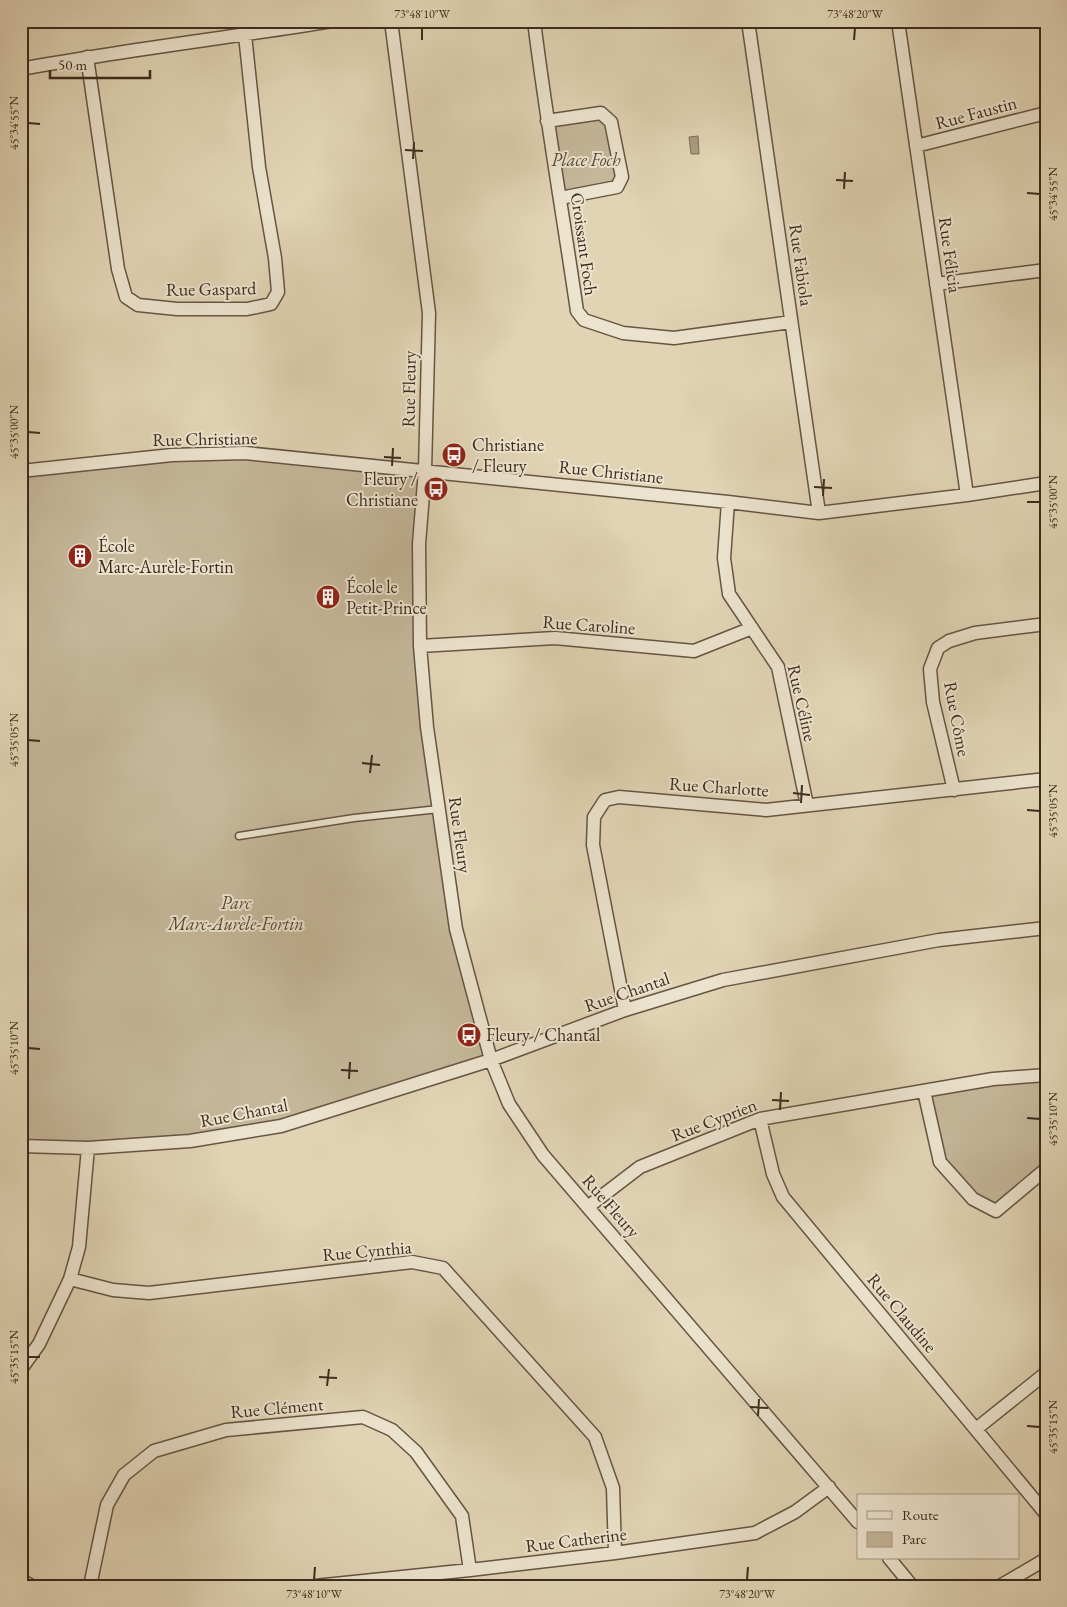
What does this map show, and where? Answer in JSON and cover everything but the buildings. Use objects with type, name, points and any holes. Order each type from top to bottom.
[{"type":"street","points":[[21,69],[87,57],[245,36],[332,21]]},
{"type":"street","name":"Rue Fleury","points":[[391,21],[428,313],[425,470],[419,544],[420,646],[427,727],[456,929],[491,1060],[509,1104],[538,1147],[857,1521]]},
{"type":"street","name":"Croissant Foch","points":[[534,21],[576,312],[584,320],[623,333],[674,338],[791,322]]},
{"type":"street","name":"Rue Fabiola","points":[[748,21],[819,513]]},
{"type":"street","name":"Rue Félicia","points":[[898,21],[967,495]]},
{"type":"street","name":"Rue Gaspard","points":[[87,57],[118,268],[126,297],[138,305],[177,310],[247,309],[271,304],[278,292],[275,258],[259,166],[245,36]]},
{"type":"street","points":[[547,121],[601,113],[611,122],[622,177],[617,187],[560,198]]},
{"type":"street","name":"Rue Faustin","points":[[916,146],[1046,113]]},
{"type":"street","points":[[936,284],[1046,270]]},
{"type":"street","name":"Rue Christiane","points":[[21,471],[172,455],[245,453],[425,470],[819,513],[967,495],[1046,483]]},
{"type":"street","name":"Rue Céline","points":[[728,502],[724,558],[728,594],[778,666],[807,805]]},
{"type":"street","name":"Rue Côme","points":[[954,790],[933,702],[930,669],[938,648],[949,641],[975,633],[1046,624]]},
{"type":"street","name":"Rue Caroline","points":[[420,646],[555,638],[694,651],[752,628]]},
{"type":"street","name":"Rue Charlotte","points":[[625,1010],[593,845],[594,817],[605,800],[619,797],[766,810],[1046,780]]},
{"type":"street","name":"Rue Chantal","points":[[21,1146],[88,1148],[190,1142],[281,1126],[491,1060],[625,1010],[723,980],[939,940],[1046,928]]},
{"type":"street","name":"Rue Cyprien","points":[[589,1206],[640,1167],[760,1119],[993,1079],[1046,1075]]},
{"type":"street","points":[[924,1091],[940,1162],[973,1199],[996,1211],[1046,1169]]},
{"type":"street","name":"Rue Claudine","points":[[760,1119],[773,1174],[784,1197],[1046,1514]]},
{"type":"street","points":[[21,1369],[39,1344],[70,1278],[79,1247],[88,1148]]},
{"type":"street","name":"Rue Cynthia","points":[[70,1278],[113,1290],[149,1293],[412,1262],[443,1268],[595,1437],[613,1488],[615,1553]]},
{"type":"street","points":[[976,1429],[1046,1373]]},
{"type":"street","name":"Rue Clément","points":[[90,1586],[107,1506],[124,1475],[154,1452],[226,1430],[363,1417],[392,1430],[416,1452],[462,1516],[470,1570]]},
{"type":"street","name":"Rue Catherine","points":[[315,1586],[615,1553],[755,1533],[795,1512],[829,1487]]},
{"type":"street","points":[[1000,1586],[1046,1559]]},
{"type":"street","points":[[891,1560],[912,1586]]},
{"type":"street","points":[[21,1580],[32,1586]]},
{"type":"lane","points":[[239,836],[354,818],[439,809]]},
{"type":"green space","name":"Place Foch","points":[[601,113],[611,122],[617,187],[560,198],[547,121]]},
{"type":"green space","name":"Parc Marc-Aurèle-Fortin","points":[[245,453],[425,470],[420,646],[456,929],[491,1060],[281,1126],[190,1141],[21,1146],[21,471]]},
{"type":"green space","points":[[1046,1075],[1046,1169],[996,1211],[940,1162],[924,1091]]},
{"type":"shaded area","points":[[698,136],[699,154],[691,154],[689,137]]},
{"type":"place","name":"Christiane / Fleury","points":[[454,455]]},
{"type":"place","name":"Fleury / Christiane","points":[[436,489]]},
{"type":"place","name":"École Marc-Aurèle-Fortin","points":[[80,556]]},
{"type":"place","name":"École le Petit-Prince","points":[[328,597]]},
{"type":"place","name":"Fleury / Chantal","points":[[469,1035]]}]
